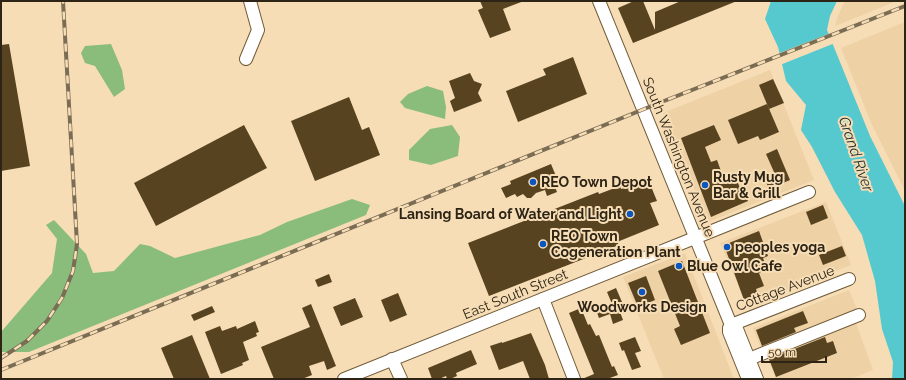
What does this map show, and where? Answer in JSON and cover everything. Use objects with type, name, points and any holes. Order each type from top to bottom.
[{"type":"street","points":[[246,59],[258,30],[250,1]]},
{"type":"street","name":"South Washington Avenue","points":[[599,1],[731,325],[735,326],[737,329],[757,379]]},
{"type":"street","name":"East South Street","points":[[344,379],[809,192]]},
{"type":"street","name":"Cottage Avenue","points":[[731,325],[849,279]]},
{"type":"street","points":[[544,299],[574,379]]},
{"type":"street","points":[[749,359],[859,315]]},
{"type":"street","name":"South Washington Avenue","points":[[731,325],[729,332],[748,379]]},
{"type":"street","points":[[392,359],[401,379]]},
{"type":"shaded area","points":[[845,1],[897,1],[835,26]]},
{"type":"shaded area","points":[[905,22],[905,191],[872,125],[841,48]]},
{"type":"shaded area","points":[[770,70],[814,180],[708,222],[663,113]]},
{"type":"shaded area","points":[[826,202],[851,265],[747,305],[720,243]]},
{"type":"shaded area","points":[[685,253],[734,379],[664,379],[623,277]]},
{"type":"shaded area","points":[[849,290],[858,312],[762,351],[753,328]]},
{"type":"shaded area","points":[[855,320],[873,370],[851,379],[776,379],[766,354]]},
{"type":"green space","points":[[111,44],[122,70],[125,89],[114,97],[95,66],[85,63],[81,53],[85,46]]},
{"type":"green space","points":[[427,86],[443,91],[446,107],[445,119],[405,108],[400,102],[408,94]]},
{"type":"green space","points":[[452,125],[460,137],[458,156],[431,165],[409,160],[409,150],[430,129]]},
{"type":"green space","points":[[352,199],[370,205],[366,215],[29,352],[1,352],[1,332],[52,273],[57,239],[46,225],[54,220],[86,254],[93,273],[114,271],[140,244],[150,246],[175,258],[260,235],[287,222]]},
{"type":"water","name":"Grand River","points":[[771,1],[837,1],[830,16],[827,30],[870,136],[905,206],[905,379],[892,379],[893,362],[882,329],[875,281],[862,235],[835,192],[812,147],[801,130],[806,105],[786,81],[778,47],[765,19]]},
{"type":"pier","points":[[831,33],[835,43],[780,65],[777,54]]},
{"type":"building","points":[[480,1],[524,1],[503,9],[511,30],[490,38],[478,10],[483,8]]},
{"type":"building","points":[[634,1],[643,1],[655,30],[655,12],[681,1],[737,1],[633,43],[618,8]]},
{"type":"building","points":[[9,44],[30,166],[1,171],[1,45]]},
{"type":"building","points":[[573,57],[587,94],[518,122],[506,91],[546,75],[543,69]]},
{"type":"building","points":[[470,73],[474,81],[482,84],[478,93],[482,101],[454,112],[450,101],[455,98],[449,81]]},
{"type":"building","points":[[773,79],[784,103],[769,109],[759,85]]},
{"type":"building","points":[[349,97],[362,130],[369,127],[380,155],[315,181],[291,121]]},
{"type":"building","points":[[767,104],[779,132],[760,140],[758,136],[738,144],[728,120]]},
{"type":"building","points":[[244,125],[267,168],[156,226],[134,183]]},
{"type":"building","points":[[714,125],[721,140],[705,147],[711,162],[717,160],[725,182],[736,178],[742,193],[744,192],[748,201],[711,217],[681,138]]},
{"type":"building","points":[[777,149],[790,180],[769,189],[764,177],[774,172],[766,154]]},
{"type":"building","name":"REO Town Depot","points":[[551,164],[558,181],[553,182],[557,192],[547,196],[545,190],[536,193],[531,198],[527,198],[523,194],[517,197],[515,194],[506,198],[501,188],[511,184],[510,181]]},
{"type":"building","name":"REO Town Cogeneration Plant","points":[[648,179],[657,201],[650,203],[659,225],[617,242],[619,245],[489,296],[468,243],[598,192],[599,194],[620,186],[621,189]]},
{"type":"building","points":[[823,205],[828,218],[811,225],[806,212]]},
{"type":"building","points":[[759,231],[768,256],[763,258],[767,269],[759,273],[764,286],[756,289],[758,295],[744,300],[724,245]]},
{"type":"building","points":[[842,246],[846,256],[823,265],[819,255]]},
{"type":"building","points":[[682,261],[710,333],[681,345],[674,329],[680,326],[658,271]]},
{"type":"building","points":[[329,274],[332,282],[318,287],[315,280]]},
{"type":"building","name":"Woodworks Design","points":[[646,276],[655,300],[638,307],[628,283]]},
{"type":"building","points":[[616,288],[622,302],[617,304],[623,320],[613,324],[610,314],[599,318],[596,310],[612,304],[607,292]]},
{"type":"building","points":[[398,293],[407,315],[390,322],[381,300]]},
{"type":"building","points":[[355,298],[363,317],[341,326],[333,307]]},
{"type":"building","points":[[311,304],[336,366],[327,370],[324,361],[309,366],[312,375],[302,379],[274,379],[261,347],[310,327],[302,308]]},
{"type":"building","points":[[212,306],[215,312],[194,321],[191,315]]},
{"type":"building","points":[[581,308],[588,325],[590,324],[596,336],[599,335],[612,367],[614,366],[618,375],[607,379],[582,379],[594,374],[569,313]]},
{"type":"building","points":[[803,311],[808,323],[794,328],[796,332],[762,346],[756,330]]},
{"type":"building","points":[[255,321],[259,332],[256,333],[257,336],[243,342],[249,360],[242,363],[243,365],[221,374],[205,332],[220,326],[222,331],[236,326],[237,329]]},
{"type":"building","points":[[531,333],[545,365],[549,379],[530,379],[523,361],[499,370],[490,346]]},
{"type":"building","points":[[192,335],[210,379],[174,379],[161,348]]},
{"type":"building","points":[[635,337],[641,351],[635,353],[641,367],[632,370],[624,350],[622,351],[619,343]]},
{"type":"building","points":[[825,337],[827,343],[833,341],[837,353],[776,377],[769,359]]},
{"type":"building","points":[[471,350],[477,364],[456,373],[457,376],[450,379],[447,379],[446,376],[439,379],[432,379],[428,368]]},
{"type":"railway","points":[[1,358],[27,341],[47,321],[62,298],[73,271],[77,244],[63,1]]},
{"type":"railway","points":[[1,370],[654,105],[905,6]]},
{"type":"place","name":"REO Town Depot","points":[[533,182]]},
{"type":"place","name":"Rusty Mug Bar & Grill","points":[[705,185]]},
{"type":"place","name":"Lansing Board of Water and Light","points":[[630,214]]},
{"type":"place","name":"REO Town Cogeneration Plant","points":[[543,244]]},
{"type":"place","name":"peoples yoga","points":[[727,247]]},
{"type":"place","name":"Blue Owl Cafe","points":[[679,266]]},
{"type":"place","name":"Woodworks Design","points":[[642,292]]}]
